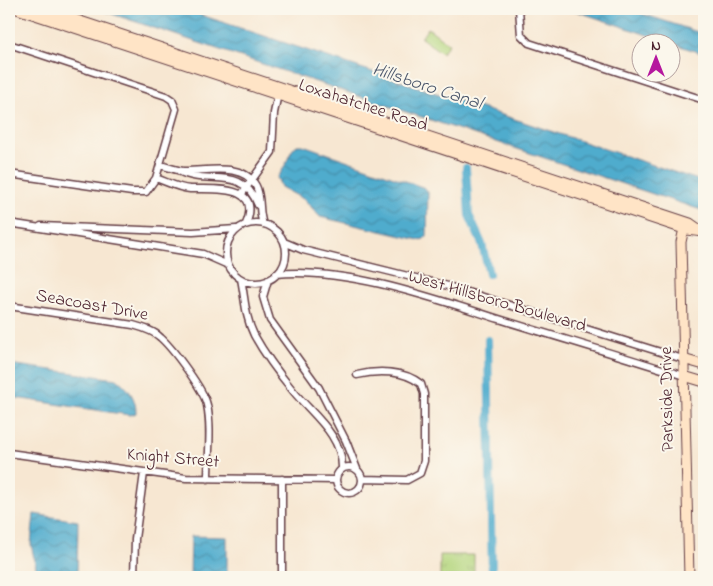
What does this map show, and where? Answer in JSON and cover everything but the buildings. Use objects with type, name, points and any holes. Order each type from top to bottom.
[{"type":"main road","name":"Loxahatchee Road","points":[[17,9],[685,225]]},
{"type":"main road","name":"Loxahatchee Road","points":[[44,9],[702,231]]},
{"type":"main road","name":"Parkside Drive","points":[[685,225],[681,242],[689,577]]},
{"type":"main road","name":"West Hillsboro Boulevard","points":[[683,359],[704,365]]},
{"type":"main road","name":"West Hillsboro Boulevard","points":[[684,376],[704,382]]},
{"type":"street","points":[[518,9],[521,35],[529,43],[704,100]]},
{"type":"street","points":[[9,44],[161,95],[174,103],[176,113],[156,178],[146,192],[136,193],[9,174]]},
{"type":"street","points":[[241,195],[272,152],[274,113],[278,94]]},
{"type":"street","points":[[160,165],[177,170],[228,178],[247,188],[260,208]]},
{"type":"street","points":[[199,174],[233,170],[252,180],[259,193],[263,224]]},
{"type":"street","points":[[199,174],[200,189]]},
{"type":"street","points":[[156,178],[182,188],[226,189],[241,195],[248,206],[249,215],[246,224]]},
{"type":"street","points":[[9,223],[53,232],[203,254],[228,265],[241,279],[254,283],[268,280],[276,274],[285,257],[284,242],[276,230],[263,224],[246,224],[236,229],[193,232],[22,225]]},
{"type":"street","points":[[228,265],[225,253],[226,245],[236,229]]},
{"type":"street","name":"West Hillsboro Boulevard","points":[[284,242],[303,250],[456,288],[683,359]]},
{"type":"street","name":"West Hillsboro Boulevard","points":[[276,274],[326,274],[370,283],[464,308],[684,376]]},
{"type":"street","points":[[241,279],[245,307],[255,336],[293,390],[328,430],[340,454],[342,469],[336,480],[340,489],[349,493],[359,489],[362,479],[346,441],[319,388],[270,320],[263,297],[268,280]]},
{"type":"street","name":"Seacoast Drive","points":[[9,306],[133,325],[146,328],[162,338],[203,392],[207,403],[209,416],[208,479]]},
{"type":"street","points":[[357,375],[386,372],[415,380],[421,384],[424,391],[424,461],[420,473],[407,480],[362,479]]},
{"type":"street","name":"Knight Street","points":[[9,453],[144,473],[208,479],[336,480]]},
{"type":"street","points":[[342,469],[349,467],[357,469]]},
{"type":"street","points":[[134,577],[135,539],[144,473]]},
{"type":"street","points":[[282,479],[282,577]]},
{"type":"green space","points":[[428,28],[449,44],[442,53],[421,38]]},
{"type":"green space","points":[[440,555],[474,555],[474,577],[440,577]]},
{"type":"water","name":"Hillsboro Canal","points":[[97,9],[183,9],[704,182],[704,211]]},
{"type":"water","points":[[570,9],[628,9],[704,34],[704,54],[680,46],[680,32],[638,32]]},
{"type":"water","points":[[297,145],[303,145],[425,188],[428,192],[427,236],[419,240],[320,217],[305,200],[281,187],[277,177]]},
{"type":"water","points":[[9,364],[117,379],[131,394],[135,402],[136,413],[131,415],[115,413],[9,397]]},
{"type":"water","points":[[34,514],[78,521],[77,577],[38,577],[31,544]]},
{"type":"water","points":[[191,536],[227,537],[227,577],[190,577]]},
{"type":"waterway","points":[[466,168],[469,215],[482,244],[489,274]]},
{"type":"waterway","points":[[488,340],[492,577]]}]
